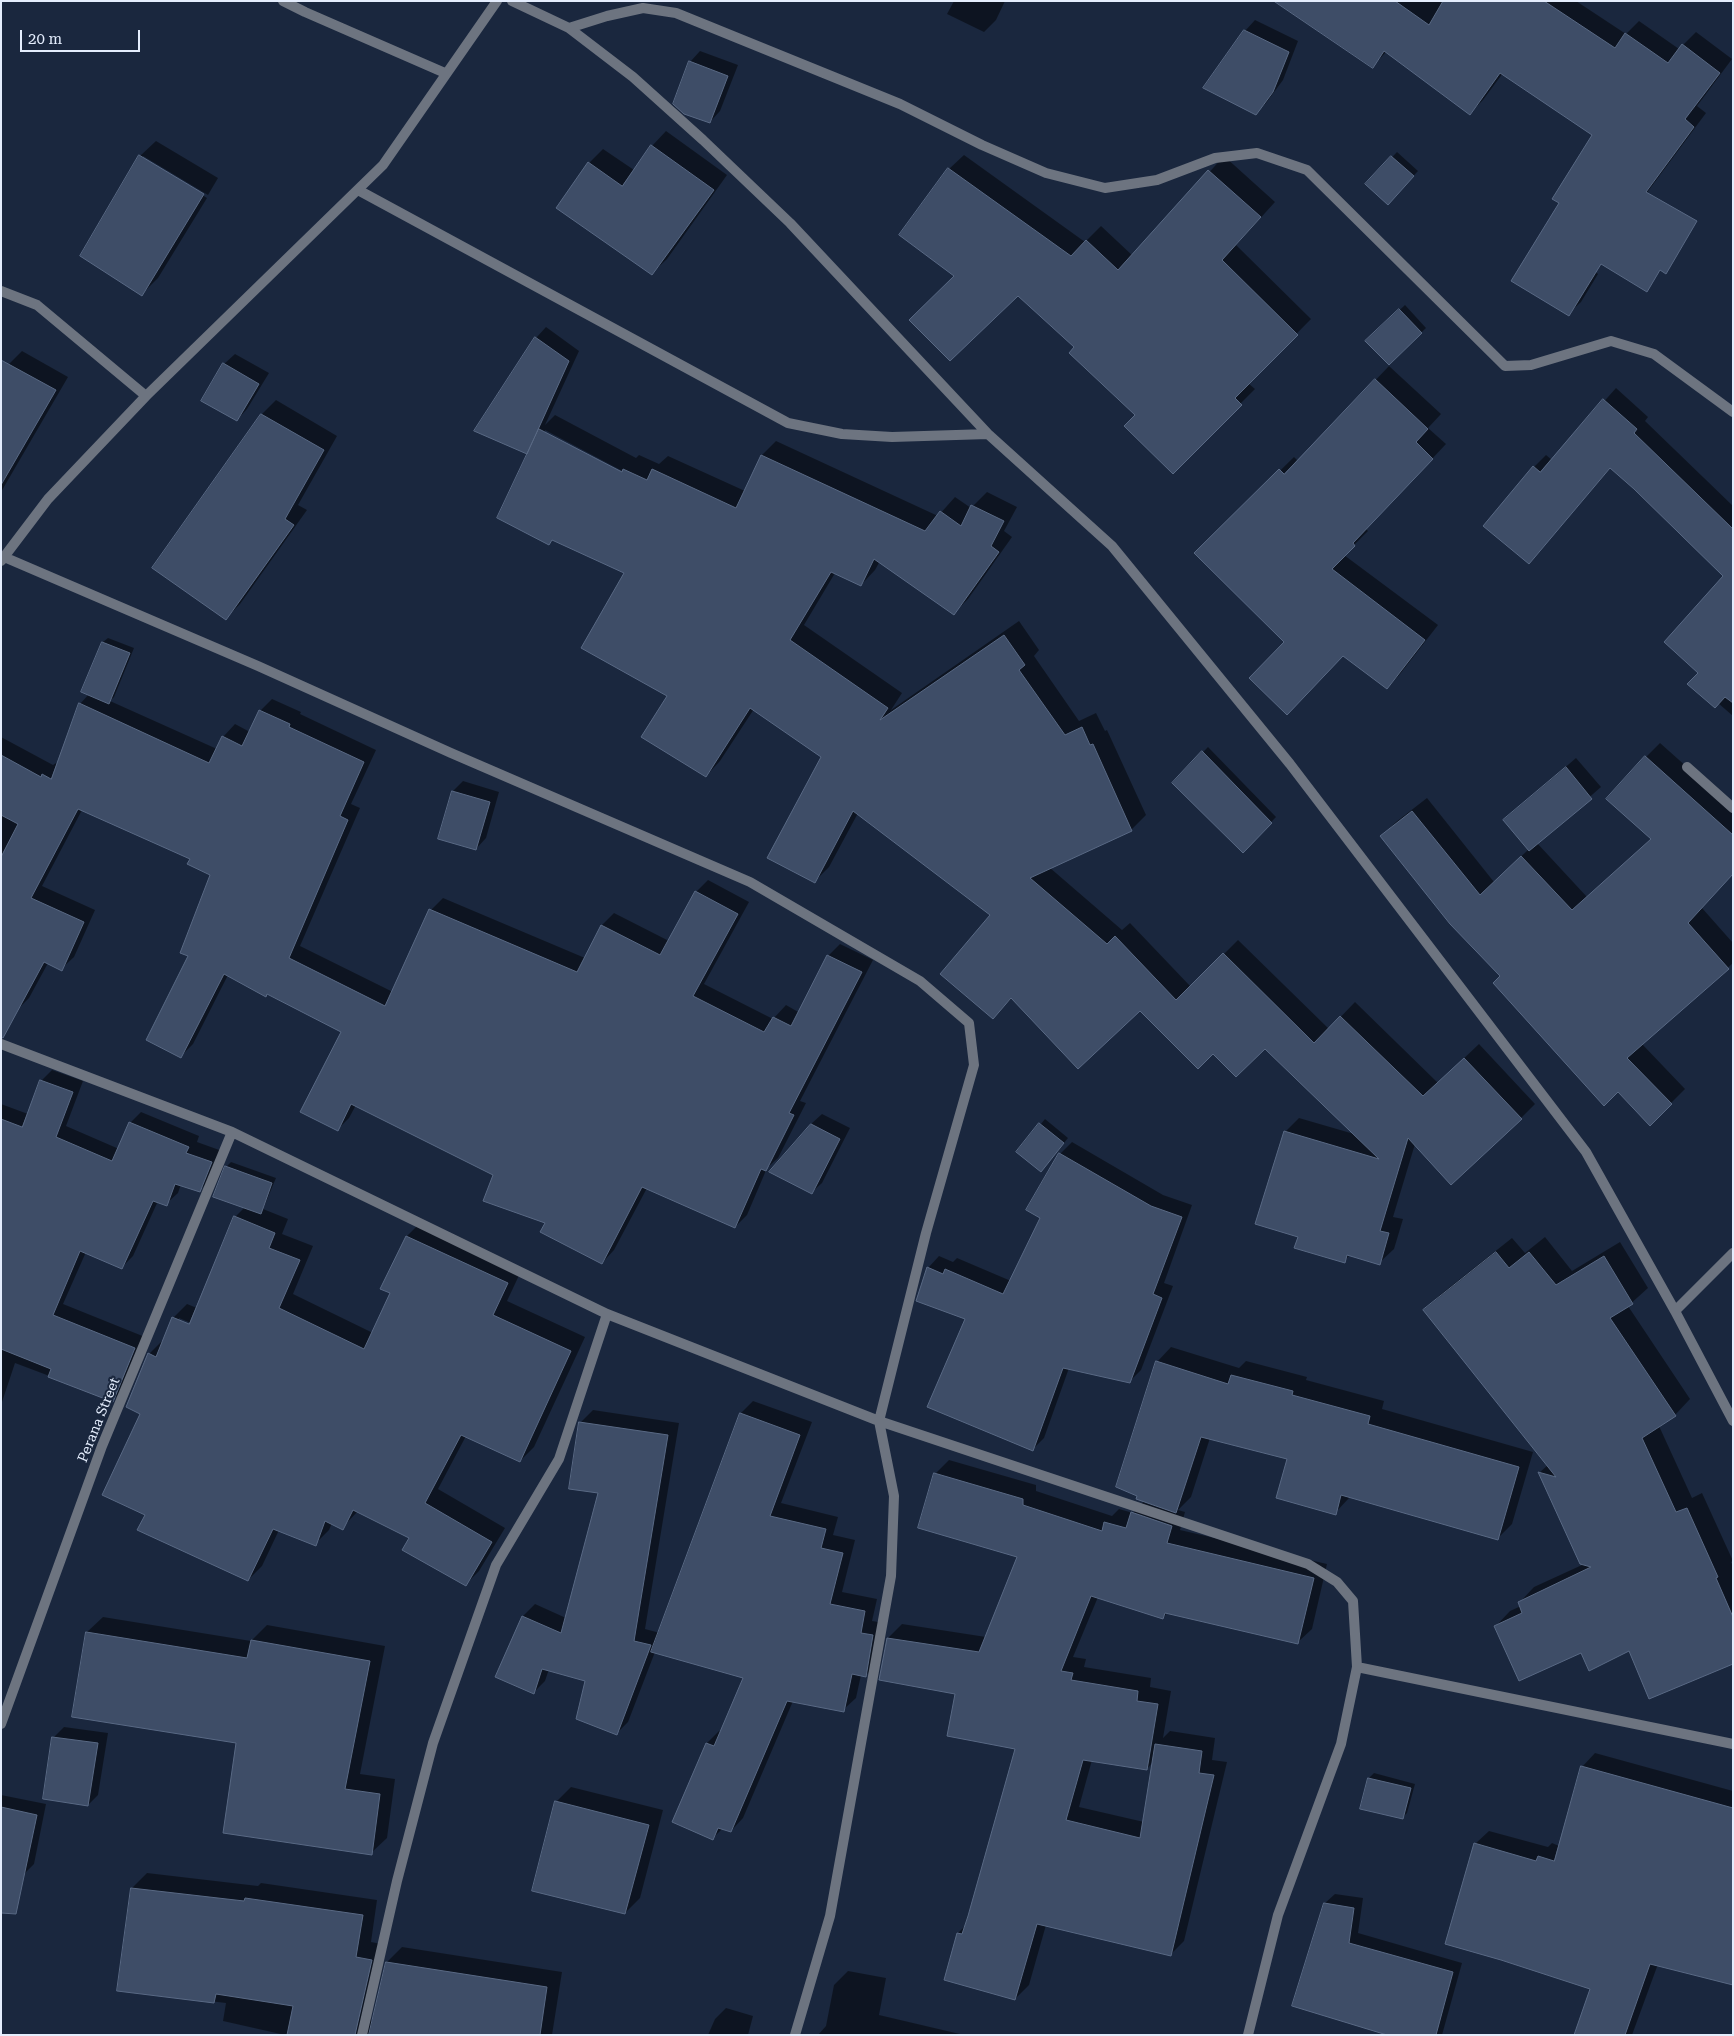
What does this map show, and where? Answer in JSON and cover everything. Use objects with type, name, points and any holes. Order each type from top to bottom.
[{"type":"street","points":[[284,1],[304,12],[445,73]]},
{"type":"street","points":[[496,1],[383,166],[146,396],[48,499],[3,559],[249,662],[451,753],[750,882],[920,981],[969,1023],[974,1065],[926,1233],[879,1421],[894,1496],[891,1576],[830,1916],[795,2035]]},
{"type":"street","points":[[512,1],[569,28],[633,77],[790,223],[988,434],[1112,546],[1290,764],[1586,1152],[1733,1421]]},
{"type":"street","points":[[569,28],[607,16],[643,8],[676,13],[900,104],[982,145],[1046,173],[1105,188],[1157,180],[1215,158],[1258,153],[1307,170],[1505,366],[1531,365],[1611,341],[1654,354],[1733,412]]},
{"type":"street","points":[[358,190],[788,423],[842,434],[892,437],[988,434]]},
{"type":"street","points":[[1,292],[37,305],[146,396]]},
{"type":"street","points":[[1687,766],[1733,808]]},
{"type":"street","points":[[1,1044],[232,1132],[607,1314],[879,1421],[1308,1564],[1337,1582],[1353,1601],[1357,1667],[1341,1744],[1278,1916],[1248,2035]]},
{"type":"street","name":"Perana Street","points":[[1,1724],[102,1446],[232,1132]]},
{"type":"street","points":[[1674,1311],[1733,1254]]},
{"type":"street","points":[[362,2035],[397,1881],[432,1743],[496,1565],[559,1459],[607,1314]]},
{"type":"street","points":[[1357,1667],[1733,1744]]},
{"type":"building","points":[[1274,1],[1395,1],[1429,25],[1443,1],[1544,1],[1615,48],[1625,33],[1668,63],[1682,44],[1720,73],[1685,119],[1694,127],[1646,192],[1697,221],[1666,274],[1660,270],[1647,292],[1601,264],[1569,316],[1511,281],[1559,203],[1552,199],[1592,135],[1500,73],[1470,115],[1384,51],[1373,68]]},
{"type":"building","points":[[1244,30],[1289,52],[1273,92],[1256,115],[1203,88]]},
{"type":"building","points":[[689,61],[728,76],[710,123],[684,114],[673,104]]},
{"type":"building","points":[[651,145],[714,190],[652,275],[556,208],[588,162],[622,186]]},
{"type":"building","points":[[139,155],[204,194],[142,296],[80,256]]},
{"type":"building","points":[[1391,156],[1414,176],[1388,205],[1365,184]]},
{"type":"building","points":[[948,168],[1071,256],[1086,240],[1118,270],[1208,170],[1261,217],[1222,260],[1298,335],[1235,398],[1242,405],[1173,474],[1124,426],[1135,415],[1069,353],[1074,347],[1018,296],[950,361],[909,320],[954,276],[899,235]]},
{"type":"building","points":[[1399,309],[1422,333],[1389,365],[1365,341]]},
{"type":"building","points":[[535,337],[569,361],[527,454],[474,431]]},
{"type":"building","points":[[1,360],[56,390],[1,485]]},
{"type":"building","points":[[223,363],[259,384],[237,421],[201,401]]},
{"type":"building","points":[[1375,379],[1428,429],[1416,442],[1433,459],[1353,543],[1355,546],[1332,569],[1425,640],[1387,689],[1343,656],[1287,715],[1249,678],[1284,642],[1194,553],[1279,469],[1284,474]]},
{"type":"building","points":[[1603,399],[1637,429],[1634,433],[1733,529],[1733,703],[1725,697],[1715,708],[1687,684],[1698,673],[1664,642],[1723,576],[1610,468],[1529,564],[1483,526],[1533,466],[1540,472]]},
{"type":"building","points":[[261,414],[324,450],[285,519],[294,525],[226,620],[152,568]]},
{"type":"building","points":[[539,429],[622,472],[623,469],[647,480],[652,469],[736,508],[761,455],[925,531],[940,511],[961,526],[971,505],[1004,521],[991,546],[999,552],[954,615],[874,559],[861,586],[831,572],[790,640],[888,708],[880,720],[1004,635],[1025,665],[1019,670],[1065,735],[1082,727],[1090,745],[1093,744],[1132,831],[1030,878],[1107,944],[1115,936],[1176,1000],[1223,953],[1314,1043],[1340,1016],[1423,1096],[1464,1058],[1522,1119],[1451,1185],[1408,1138],[1380,1231],[1389,1233],[1380,1265],[1347,1255],[1345,1263],[1294,1248],[1298,1237],[1255,1224],[1284,1131],[1379,1159],[1265,1049],[1236,1077],[1213,1054],[1198,1069],[1140,1011],[1078,1069],[1011,998],[993,1019],[940,974],[990,915],[853,811],[815,883],[767,858],[821,757],[750,708],[706,777],[641,737],[667,696],[581,648],[624,573],[552,540],[549,545],[497,518]]},
{"type":"building","points":[[102,642],[130,653],[109,704],[81,692]]},
{"type":"building","points":[[79,703],[209,763],[222,736],[242,746],[259,710],[290,724],[289,727],[364,762],[340,816],[348,820],[289,958],[385,1006],[429,909],[577,972],[601,925],[660,955],[695,891],[738,914],[693,996],[764,1032],[773,1017],[791,1026],[827,955],[862,972],[789,1113],[794,1115],[766,1171],[761,1169],[735,1228],[642,1187],[602,1264],[540,1232],[545,1223],[483,1201],[493,1175],[351,1104],[338,1131],[300,1112],[341,1032],[267,994],[266,997],[224,974],[181,1058],[146,1040],[188,956],[180,953],[210,875],[187,864],[190,859],[78,809],[31,898],[84,922],[62,971],[44,962],[3,1038],[1,1037],[1,857],[18,824],[1,815],[1,755],[41,777],[42,774],[51,779]]},
{"type":"building","points":[[1202,751],[1272,823],[1243,853],[1172,783]]},
{"type":"building","points":[[1645,756],[1733,835],[1733,874],[1688,923],[1729,969],[1627,1058],[1672,1104],[1650,1126],[1618,1092],[1604,1106],[1493,983],[1500,976],[1450,924],[1380,836],[1412,811],[1480,895],[1521,856],[1572,910],[1651,839],[1606,799]]},
{"type":"building","points":[[1566,767],[1592,799],[1529,851],[1503,820]]},
{"type":"building","points":[[452,791],[490,802],[476,850],[438,839]]},
{"type":"building","points":[[40,1080],[73,1092],[56,1137],[112,1161],[129,1122],[189,1147],[186,1153],[212,1162],[200,1192],[175,1184],[167,1206],[153,1201],[122,1269],[80,1251],[53,1315],[135,1348],[113,1402],[48,1377],[51,1369],[1,1349],[1,1119],[22,1127]]},
{"type":"building","points":[[1039,1123],[1064,1143],[1041,1172],[1016,1152]]},
{"type":"building","points":[[811,1124],[840,1139],[812,1194],[769,1172]]},
{"type":"building","points":[[1059,1153],[1151,1206],[1182,1217],[1153,1294],[1162,1298],[1130,1383],[1063,1368],[1033,1451],[927,1407],[965,1319],[916,1301],[927,1267],[943,1274],[945,1269],[1003,1294],[1040,1218],[1026,1210]]},
{"type":"building","points":[[225,1166],[272,1183],[261,1214],[213,1197]]},
{"type":"building","points":[[234,1216],[275,1233],[269,1248],[300,1260],[279,1308],[364,1349],[390,1293],[380,1289],[406,1236],[508,1283],[493,1315],[571,1351],[520,1462],[461,1435],[425,1503],[492,1542],[466,1586],[402,1550],[409,1538],[353,1510],[343,1530],[325,1521],[316,1546],[273,1529],[248,1581],[137,1530],[145,1515],[102,1495],[140,1414],[126,1407],[148,1353],[156,1357],[172,1317],[189,1324]]},
{"type":"building","points":[[1496,1252],[1509,1268],[1529,1252],[1556,1285],[1604,1256],[1633,1304],[1610,1318],[1676,1416],[1642,1438],[1676,1512],[1687,1508],[1718,1577],[1716,1578],[1733,1617],[1733,1664],[1649,1699],[1629,1651],[1589,1671],[1581,1653],[1519,1681],[1494,1626],[1522,1613],[1518,1602],[1591,1567],[1580,1564],[1538,1472],[1556,1477],[1423,1310]]},
{"type":"building","points":[[1156,1361],[1228,1384],[1231,1375],[1293,1391],[1292,1395],[1370,1416],[1368,1424],[1519,1467],[1498,1540],[1341,1495],[1336,1515],[1276,1498],[1287,1459],[1201,1437],[1176,1513],[1136,1499],[1137,1496],[1116,1487]]},
{"type":"building","points":[[740,1413],[800,1435],[770,1516],[826,1529],[821,1548],[843,1553],[830,1604],[865,1611],[861,1633],[873,1635],[866,1677],[852,1674],[844,1712],[787,1701],[731,1832],[718,1828],[713,1840],[672,1822],[706,1743],[714,1746],[743,1678],[651,1652]]},
{"type":"building","points":[[579,1422],[668,1435],[634,1641],[651,1645],[617,1735],[576,1719],[585,1681],[542,1669],[534,1694],[495,1677],[522,1616],[561,1633],[598,1493],[569,1489]]},
{"type":"building","points":[[934,1473],[1023,1499],[1023,1505],[1102,1531],[1104,1522],[1126,1528],[1131,1512],[1172,1526],[1167,1543],[1314,1578],[1298,1644],[1165,1613],[1163,1619],[1091,1596],[1061,1671],[1073,1673],[1071,1680],[1138,1691],[1137,1701],[1158,1704],[1147,1770],[1083,1760],[1066,1820],[1140,1838],[1155,1744],[1202,1751],[1199,1773],[1214,1775],[1171,1956],[1037,1924],[1015,2000],[944,1980],[957,1933],[962,1934],[968,1916],[1015,1749],[947,1736],[955,1694],[879,1680],[887,1638],[979,1652],[1017,1557],[918,1528]]},
{"type":"building","points":[[86,1632],[247,1658],[251,1640],[370,1661],[345,1789],[380,1794],[372,1855],[223,1833],[236,1743],[72,1717]]},
{"type":"building","points":[[52,1737],[98,1743],[88,1806],[43,1799]]},
{"type":"building","points":[[1581,1766],[1733,1808],[1733,1985],[1650,1964],[1625,2035],[1574,2035],[1590,1989],[1445,1944],[1474,1843],[1536,1861],[1538,1856],[1554,1861]]},
{"type":"building","points":[[1368,1778],[1411,1788],[1403,1819],[1360,1809]]},
{"type":"building","points":[[555,1801],[649,1825],[625,1914],[532,1891]]},
{"type":"building","points":[[1,1807],[37,1815],[16,1914],[1,1913]]},
{"type":"building","points":[[131,1888],[244,1901],[245,1898],[363,1915],[356,1957],[372,1960],[355,2035],[287,2035],[293,2006],[216,1994],[214,2003],[117,1991]]},
{"type":"building","points":[[1324,1903],[1354,1908],[1349,1943],[1453,1972],[1436,2035],[1387,2035],[1292,2006]]},
{"type":"building","points":[[386,1962],[547,1987],[540,2035],[369,2035]]}]
